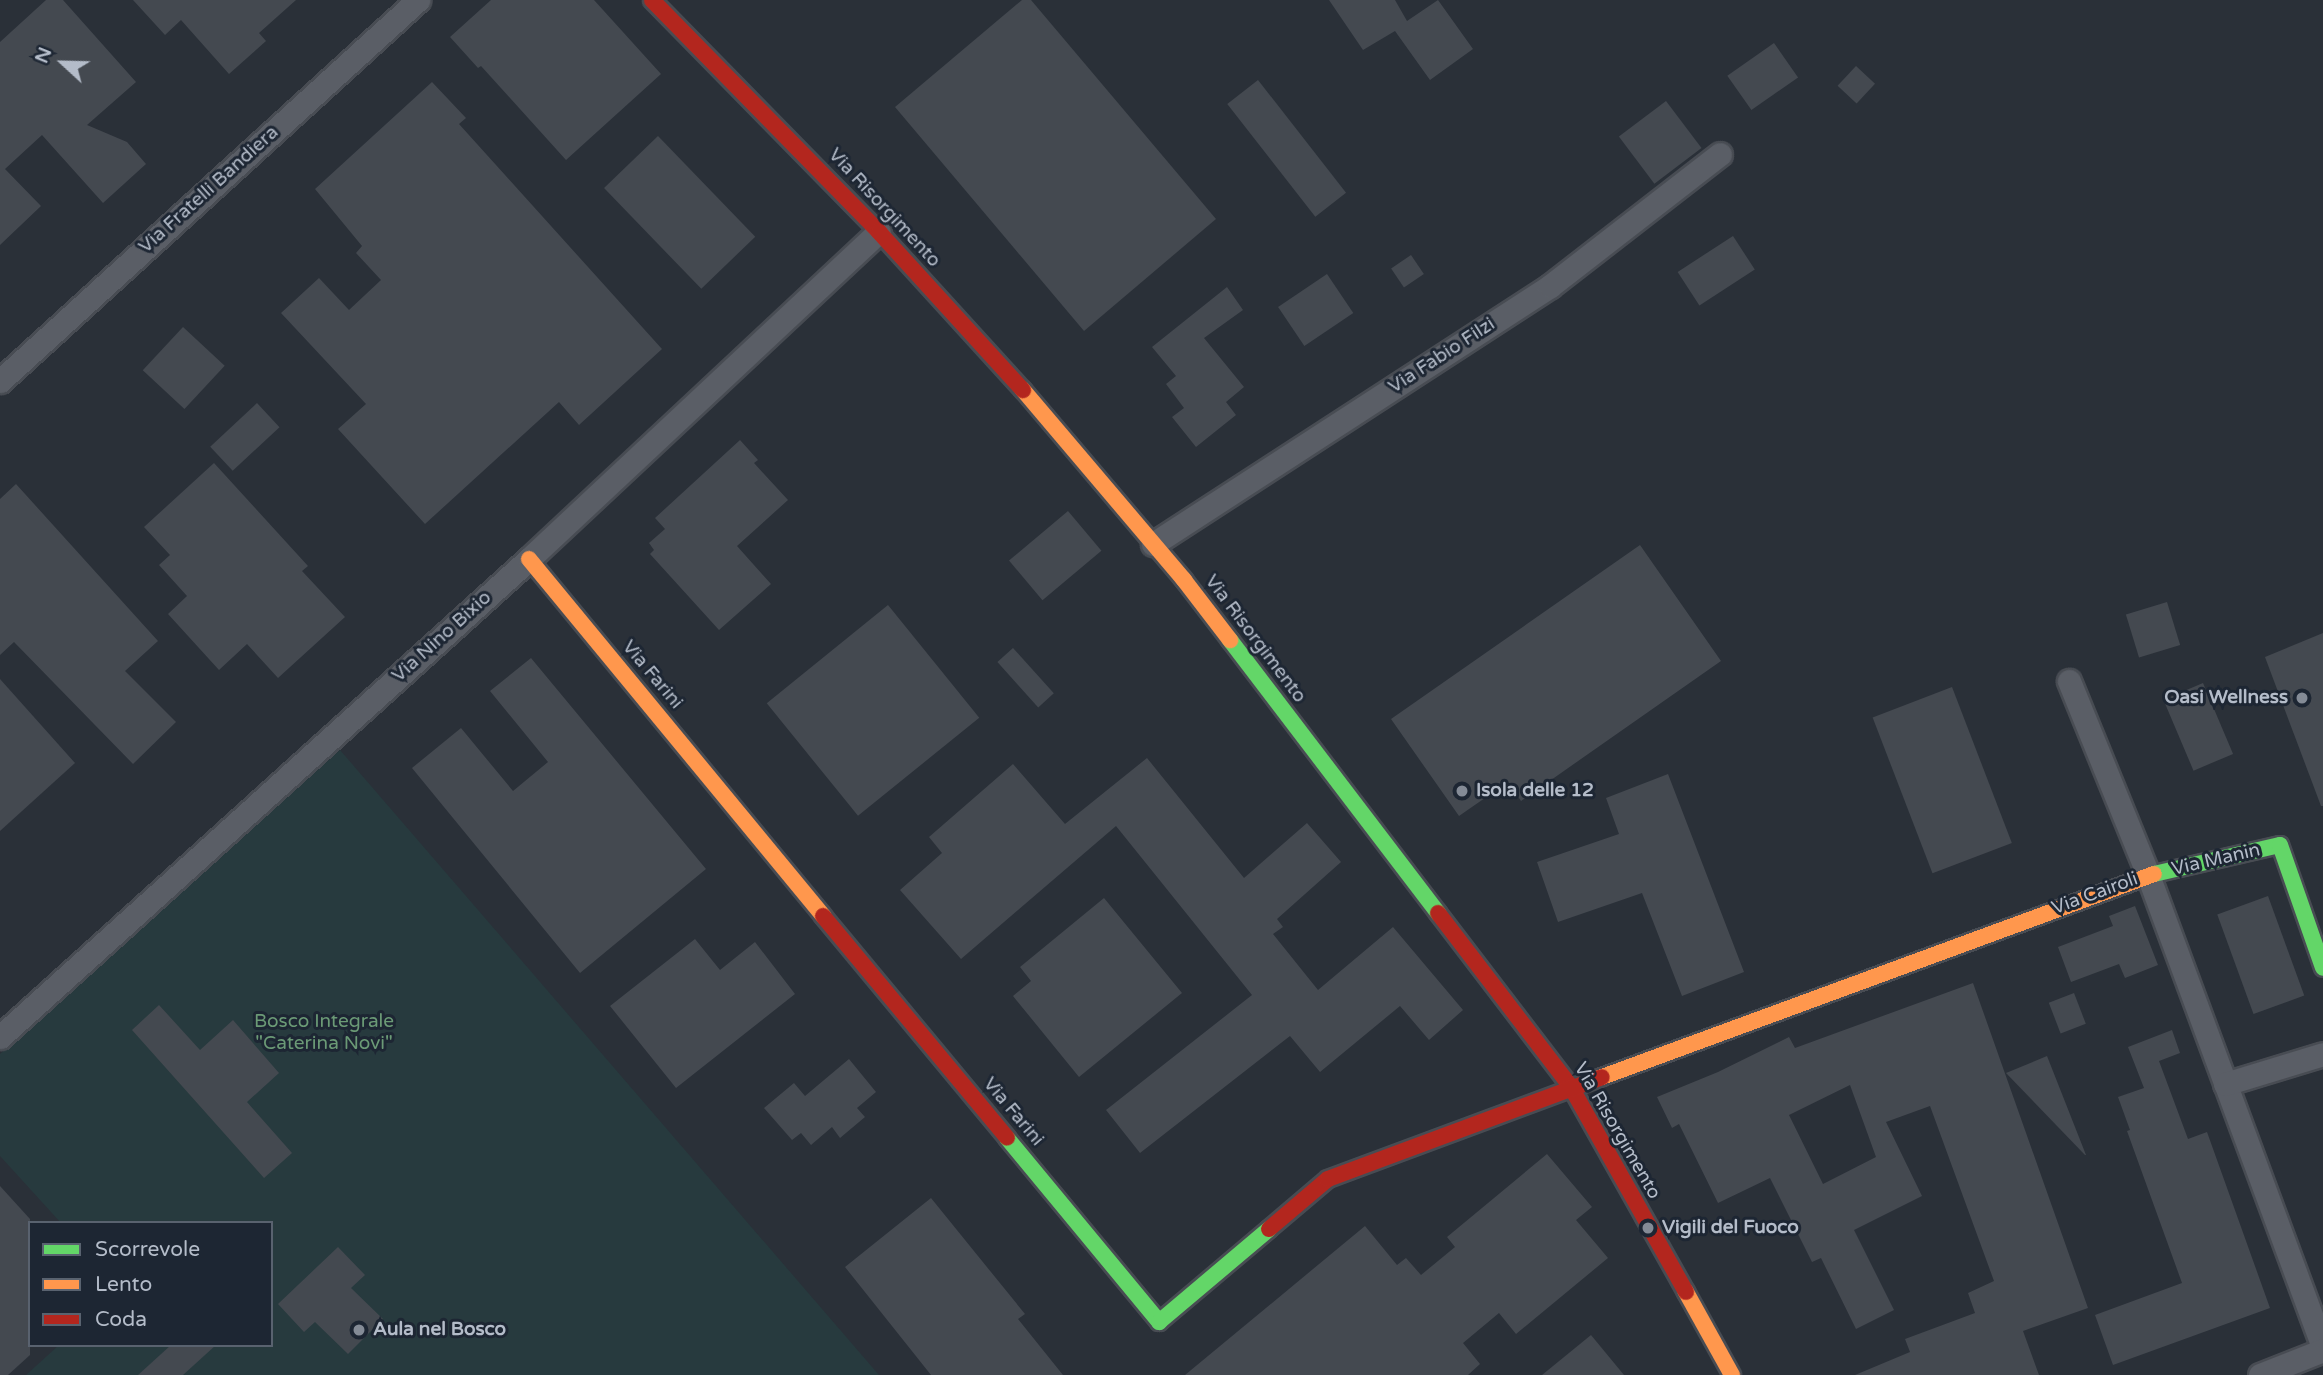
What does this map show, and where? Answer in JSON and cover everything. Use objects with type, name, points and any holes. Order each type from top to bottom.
[{"type":"street","name":"Via Fratelli Bandiera","points":[[0,381],[418,0]]},
{"type":"street","name":"Via Risorgimento","points":[[652,0],[879,232],[1017,383],[1153,544],[1571,1087],[1731,1375]]},
{"type":"street","name":"Via Fabio Filzi","points":[[1153,544],[1550,286],[1720,154]]},
{"type":"street","name":"Via Nino Bixio","points":[[0,1037],[529,559],[879,232]]},
{"type":"street","name":"Via Farini","points":[[529,559],[1159,1321],[1328,1179],[1571,1087]]},
{"type":"street","name":"Via Manin","points":[[2069,681],[2148,875],[2280,845],[2323,968]]},
{"type":"street","name":"Via Cairoli","points":[[1571,1087],[2148,875],[2323,1349]]},
{"type":"street","points":[[2225,1084],[2323,1054]]},
{"type":"street","points":[[2260,1375],[2323,1349]]},
{"type":"green space","name":"Bosco Integrale \"Caterina Novi\"","points":[[340,750],[879,1375],[26,1375],[57,1347],[273,1347],[273,1221],[59,1221],[0,1156],[0,1054]]},
{"type":"building","points":[[46,0],[63,0],[136,82],[87,125],[127,142],[146,164],[103,203],[42,135],[5,169],[41,206],[0,245],[0,42]]},
{"type":"building","points":[[133,0],[296,0],[259,33],[266,41],[229,74],[181,20],[165,35]]},
{"type":"building","points":[[491,0],[594,0],[661,74],[566,160],[481,66],[478,68],[450,37]]},
{"type":"building","points":[[1022,0],[1031,0],[1216,219],[1084,331],[895,107]]},
{"type":"building","points":[[1329,0],[1395,0],[1407,21],[1438,0],[1473,49],[1430,80],[1395,31],[1363,50]]},
{"type":"building","points":[[1774,43],[1798,77],[1751,110],[1727,76]]},
{"type":"building","points":[[1856,66],[1875,84],[1857,103],[1838,86]]},
{"type":"building","points":[[1258,80],[1346,193],[1315,217],[1227,104]]},
{"type":"building","points":[[432,82],[466,118],[459,124],[662,349],[579,425],[559,402],[425,524],[338,429],[366,404],[281,313],[319,278],[349,310],[381,280],[356,253],[362,246],[315,189]]},
{"type":"building","points":[[1666,101],[1702,148],[1654,184],[1619,137]]},
{"type":"building","points":[[658,136],[755,237],[701,289],[604,188]]},
{"type":"building","points":[[1733,236],[1755,270],[1699,305],[1678,272]]},
{"type":"building","points":[[1411,255],[1424,274],[1404,287],[1391,268]]},
{"type":"building","points":[[1327,274],[1353,313],[1304,346],[1278,307]]},
{"type":"building","points":[[1227,287],[1243,310],[1204,338],[1244,387],[1226,402],[1236,415],[1196,447],[1172,417],[1184,408],[1166,384],[1176,376],[1152,347]]},
{"type":"building","points":[[183,327],[225,366],[184,409],[143,370]]},
{"type":"building","points":[[257,403],[280,427],[233,471],[210,447]]},
{"type":"building","points":[[740,440],[758,460],[754,463],[788,500],[737,546],[771,584],[719,630],[650,554],[654,550],[649,543],[665,529],[655,518]]},
{"type":"building","points":[[214,463],[308,566],[302,571],[345,617],[278,678],[247,644],[219,670],[168,614],[187,596],[159,565],[170,555],[144,527]]},
{"type":"building","points":[[16,484],[158,641],[125,671],[176,722],[133,764],[14,642],[0,655],[0,499]]},
{"type":"building","points":[[1068,511],[1101,551],[1042,600],[1009,560]]},
{"type":"building","points":[[1640,545],[1721,661],[1521,801],[1508,782],[1459,816],[1391,719]]},
{"type":"building","points":[[2167,602],[2180,645],[2139,658],[2126,615]]},
{"type":"building","points":[[888,605],[979,718],[858,816],[767,703]]},
{"type":"building","name":"Oasi Wellness","points":[[2323,633],[2323,806],[2321,806],[2265,657]]},
{"type":"building","points":[[1013,648],[1054,693],[1038,707],[997,662]]},
{"type":"building","points":[[531,658],[706,869],[580,973],[412,768],[461,728],[513,791],[548,762],[490,691]]},
{"type":"building","points":[[0,679],[75,763],[0,831]]},
{"type":"building","points":[[2203,683],[2233,754],[2194,771],[2163,700]]},
{"type":"building","points":[[1952,687],[2012,843],[1932,873],[1873,717]]},
{"type":"building","points":[[1147,758],[1244,878],[1307,823],[1341,862],[1277,919],[1283,927],[1273,934],[1318,990],[1393,927],[1463,1010],[1429,1040],[1400,1006],[1320,1072],[1290,1036],[1140,1153],[1106,1110],[1252,995],[1116,826],[961,959],[900,890],[942,853],[929,837],[1013,764],[1065,824]]},
{"type":"building","points":[[1668,774],[1744,972],[1682,996],[1642,893],[1558,922],[1537,862],[1619,834],[1606,798]]},
{"type":"building","points":[[2268,896],[2304,996],[2254,1014],[2217,914]]},
{"type":"building","points":[[1104,898],[1182,993],[1079,1077],[1013,996],[1031,981],[1020,967]]},
{"type":"building","points":[[2135,906],[2158,965],[2125,978],[2119,964],[2071,982],[2058,947],[2113,926],[2109,916]]},
{"type":"building","points":[[695,939],[720,970],[755,942],[795,994],[676,1088],[610,1006]]},
{"type":"building","points":[[1973,983],[2088,1308],[2023,1331],[2039,1375],[1855,1375],[1910,1352],[1905,1339],[1975,1313],[1968,1293],[1994,1281],[1930,1106],[1886,1122],[1922,1196],[1854,1230],[1894,1310],[1856,1329],[1821,1258],[1812,1262],[1770,1178],[1718,1203],[1679,1124],[1672,1128],[1657,1097],[1718,1072],[1789,1037],[1795,1048]],"holes":[[[1850,1085],[1876,1157],[1823,1184],[1789,1115]]]},
{"type":"building","points":[[2074,993],[2086,1024],[2061,1033],[2049,1003]]},
{"type":"building","points":[[159,1005],[200,1050],[233,1020],[279,1073],[247,1102],[292,1153],[264,1178],[132,1030]]},
{"type":"building","points":[[2172,1030],[2180,1053],[2159,1061],[2188,1139],[2207,1132],[2270,1308],[2113,1365],[2095,1315],[2182,1283],[2127,1131],[2130,1130],[2118,1097],[2144,1088],[2128,1047]]},
{"type":"building","points":[[2047,1056],[2086,1155],[2006,1073]]},
{"type":"building","points":[[849,1059],[876,1092],[857,1108],[865,1117],[840,1138],[832,1127],[811,1145],[801,1133],[792,1140],[764,1108],[794,1083],[805,1096]]},
{"type":"building","points":[[1547,1154],[1592,1207],[1576,1220],[1608,1258],[1516,1334],[1499,1313],[1463,1343],[1480,1364],[1468,1375],[1185,1375],[1365,1226],[1397,1265],[1406,1258],[1421,1275],[1455,1247],[1447,1237]]},
{"type":"building","points":[[0,1186],[30,1219],[30,1355],[8,1375],[0,1375]]},
{"type":"building","points":[[931,1198],[1025,1314],[1018,1319],[1063,1375],[931,1375],[845,1267]]},
{"type":"building","points":[[338,1247],[365,1275],[351,1288],[383,1319],[348,1354],[315,1322],[304,1332],[278,1304]]},
{"type":"building","points":[[1591,1335],[1624,1375],[1542,1375]]},
{"type":"building","points":[[169,1347],[214,1347],[183,1375],[138,1375]]},
{"type":"traffic: fast","points":[[1230,640],[1438,913]]},
{"type":"traffic: fast","points":[[2154,874],[2280,845],[2323,968]]},
{"type":"traffic: fast","points":[[1007,1138],[1159,1322],[1269,1229]]},
{"type":"traffic: slow","points":[[1023,390],[1184,580],[1230,640]]},
{"type":"traffic: slow","points":[[529,559],[823,916]]},
{"type":"traffic: slow","points":[[1602,1077],[2154,874]]},
{"type":"traffic: slow","points":[[1686,1292],[1732,1375]]},
{"type":"traffic: jam","points":[[652,0],[879,232],[1023,390]]},
{"type":"traffic: jam","points":[[1438,913],[1571,1087],[1686,1292]]},
{"type":"traffic: jam","points":[[823,916],[1007,1138]]},
{"type":"traffic: jam","points":[[1269,1229],[1328,1179],[1602,1077]]},
{"type":"place","name":"Oasi Wellness","points":[[2302,698]]},
{"type":"place","name":"Isola delle 12","points":[[1462,791]]},
{"type":"place","name":"Vigili del Fuoco","points":[[1648,1228]]},
{"type":"place","name":"Aula nel Bosco","points":[[359,1330]]}]
